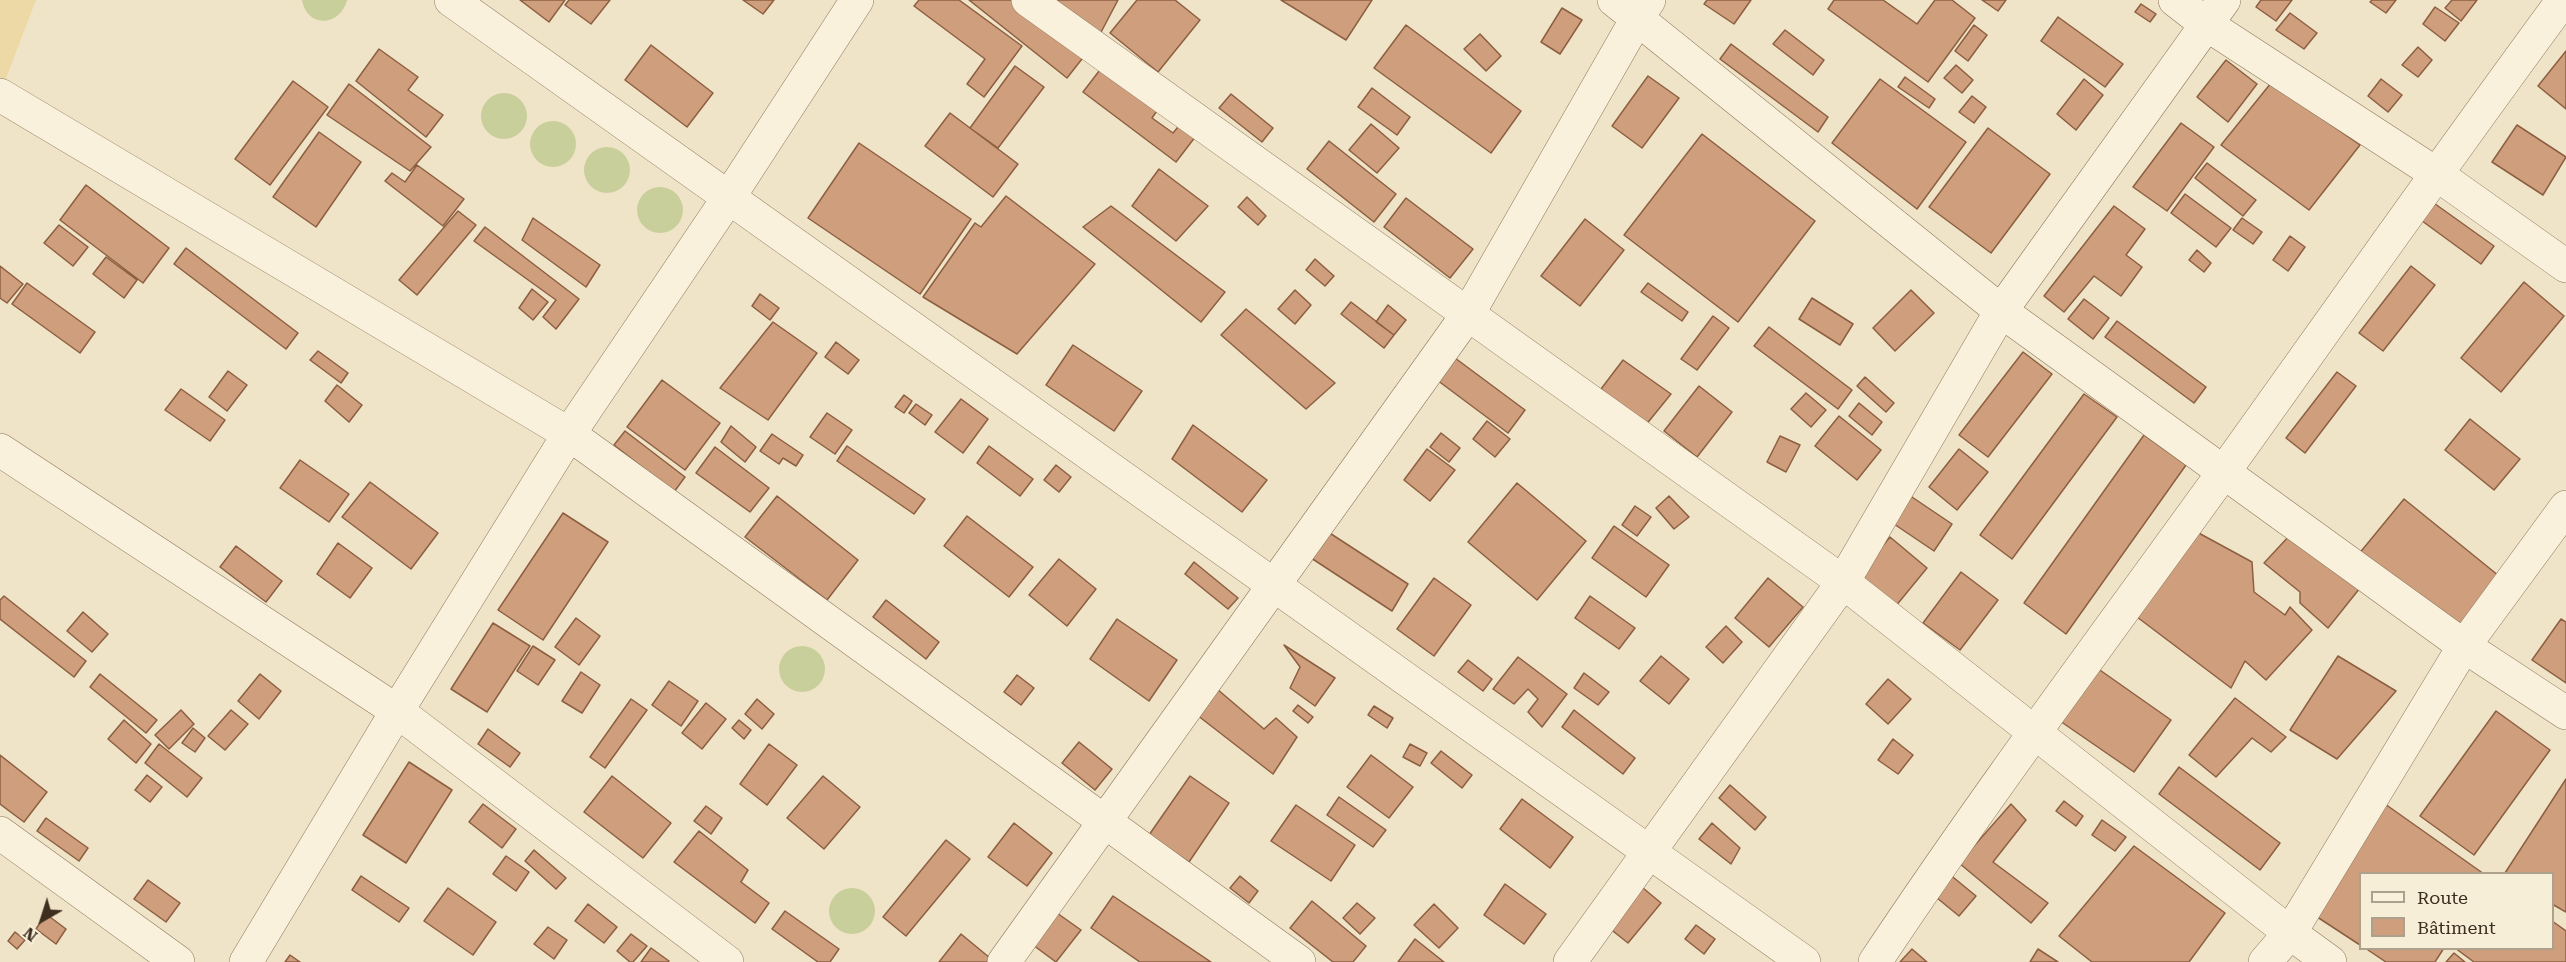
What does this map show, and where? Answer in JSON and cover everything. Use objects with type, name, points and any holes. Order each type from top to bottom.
[{"type":"street","points":[[451,0],[1803,962]]},
{"type":"street","points":[[246,962],[568,434],[729,196],[857,0]]},
{"type":"street","points":[[1028,0],[1843,582],[2330,962]]},
{"type":"street","points":[[2175,0],[2215,12],[2566,266]]},
{"type":"street","points":[[1875,962],[1932,876],[2224,472],[2435,173],[2563,0]]},
{"type":"street","points":[[1004,962],[1468,314],[1634,6],[2001,311],[2464,646],[2566,713]]},
{"type":"street","points":[[1570,962],[1843,582],[2001,311],[2215,12]]},
{"type":"street","points":[[0,95],[568,434],[1299,962]]},
{"type":"street","points":[[0,450],[397,711],[727,962]]},
{"type":"street","points":[[2265,962],[2290,933],[2464,646],[2566,507]]},
{"type":"street","points":[[0,833],[178,962]]},
{"type":"green space","points":[[302,0],[347,1],[337,16],[323,21],[310,16]]},
{"type":"green space","points":[[504,93],[520,100],[527,116],[520,132],[504,139],[488,132],[481,116],[488,100]]},
{"type":"green space","points":[[553,121],[569,128],[576,144],[569,160],[553,167],[537,160],[530,144],[537,128]]},
{"type":"green space","points":[[607,147],[623,154],[630,170],[623,186],[607,193],[591,186],[584,170],[591,154]]},
{"type":"green space","points":[[660,187],[676,194],[683,210],[676,226],[660,233],[644,226],[637,210],[644,194]]},
{"type":"green space","points":[[802,646],[818,653],[825,669],[818,685],[802,692],[786,685],[779,669],[786,653]]},
{"type":"green space","points":[[852,888],[868,895],[875,911],[868,927],[852,934],[836,927],[829,911],[836,895]]},
{"type":"sand","points":[[0,0],[36,0],[0,94]]},
{"type":"building","points":[[520,0],[565,0],[549,22]]},
{"type":"building","points":[[569,0],[610,0],[591,24],[565,5]]},
{"type":"building","points":[[743,0],[774,0],[763,14]]},
{"type":"building","points":[[919,0],[959,0],[1022,46],[984,97],[967,84],[985,59],[914,6]]},
{"type":"building","points":[[969,0],[1016,0],[1089,50],[1067,78]]},
{"type":"building","points":[[1048,0],[1118,0],[1099,36]]},
{"type":"building","points":[[1137,0],[1175,0],[1200,20],[1158,72],[1110,33]]},
{"type":"building","points":[[1281,0],[1372,0],[1346,40]]},
{"type":"building","points":[[1707,0],[1751,0],[1734,24],[1704,4]]},
{"type":"building","points":[[1834,0],[1883,0],[1917,24],[1935,0],[1952,0],[1975,18],[1928,82],[1828,9]]},
{"type":"building","points":[[1982,0],[2006,0],[1998,11]]},
{"type":"building","points":[[2261,0],[2292,0],[2276,21],[2256,7]]},
{"type":"building","points":[[2372,0],[2396,0],[2386,13],[2370,2]]},
{"type":"building","points":[[2452,0],[2477,0],[2461,21],[2445,8]]},
{"type":"building","points":[[2141,4],[2156,14],[2150,22],[2135,12]]},
{"type":"building","points":[[2435,7],[2459,23],[2445,41],[2423,24]]},
{"type":"building","points":[[1562,8],[1582,20],[1560,54],[1541,42]]},
{"type":"building","points":[[2290,13],[2317,33],[2304,49],[2276,30]]},
{"type":"building","points":[[2058,17],[2123,64],[2105,87],[2041,41]]},
{"type":"building","points":[[1406,25],[1521,111],[1491,153],[1374,68]]},
{"type":"building","points":[[1974,25],[1987,35],[1968,61],[1955,51]]},
{"type":"building","points":[[1785,30],[1824,60],[1813,75],[1773,44]]},
{"type":"building","points":[[1480,34],[1501,56],[1486,71],[1464,49]]},
{"type":"building","points":[[1731,44],[1828,117],[1818,132],[1720,59]]},
{"type":"building","points":[[651,45],[713,93],[687,127],[625,80]]},
{"type":"building","points":[[2418,47],[2432,60],[2418,77],[2402,65]]},
{"type":"building","points":[[379,49],[418,77],[408,90],[443,115],[426,137],[356,81]]},
{"type":"building","points":[[2566,51],[2566,109],[2538,86]]},
{"type":"building","points":[[2226,60],[2257,84],[2228,122],[2197,97]]},
{"type":"building","points":[[1106,62],[1161,105],[1152,118],[1173,133],[1183,121],[1199,132],[1176,162],[1083,92]]},
{"type":"building","points":[[1956,65],[1973,80],[1962,93],[1944,78]]},
{"type":"building","points":[[1015,66],[1044,87],[998,148],[970,128]]},
{"type":"building","points":[[1648,76],[1679,98],[1642,148],[1612,126]]},
{"type":"building","points":[[1905,77],[1935,99],[1929,108],[1898,87]]},
{"type":"building","points":[[1880,79],[1966,142],[1917,209],[1832,143]]},
{"type":"building","points":[[2084,79],[2103,95],[2076,130],[2057,114]]},
{"type":"building","points":[[2381,79],[2402,95],[2388,112],[2368,96]]},
{"type":"building","points":[[293,81],[328,107],[270,185],[235,159]]},
{"type":"building","points":[[2271,83],[2360,145],[2309,210],[2221,145]]},
{"type":"building","points":[[349,84],[431,147],[410,171],[327,115]]},
{"type":"building","points":[[1372,88],[1410,117],[1397,135],[1358,107]]},
{"type":"building","points":[[1231,94],[1273,128],[1262,142],[1219,108]]},
{"type":"building","points":[[1972,96],[1986,107],[1974,123],[1959,112]]},
{"type":"building","points":[[950,113],[1018,164],[993,197],[925,146]]},
{"type":"building","points":[[2181,123],[2214,147],[2167,211],[2133,187]]},
{"type":"building","points":[[1371,124],[1399,148],[1377,173],[1349,150]]},
{"type":"building","points":[[2517,125],[2566,157],[2543,195],[2492,162]]},
{"type":"building","points":[[1988,128],[2050,174],[1991,253],[1929,207]]},
{"type":"building","points":[[319,132],[361,162],[316,227],[273,197]]},
{"type":"building","points":[[1702,134],[1815,221],[1738,322],[1624,235]]},
{"type":"building","points":[[1329,141],[1396,194],[1374,222],[1307,169]]},
{"type":"building","points":[[859,143],[971,219],[920,294],[808,218]]},
{"type":"building","points":[[2207,163],[2256,200],[2243,216],[2195,178]]},
{"type":"building","points":[[417,165],[464,199],[443,226],[385,181],[392,173],[405,182]]},
{"type":"building","points":[[1159,169],[1208,206],[1176,241],[1132,206]]},
{"type":"building","points":[[86,185],[169,248],[143,283],[60,220]]},
{"type":"building","points":[[2185,194],[2231,228],[2216,247],[2171,213]]},
{"type":"building","points":[[1006,196],[1095,264],[1017,354],[923,297],[975,223],[981,227]]},
{"type":"building","points":[[1247,197],[1266,216],[1258,225],[1238,207]]},
{"type":"building","points":[[1406,198],[1473,249],[1450,278],[1384,227]]},
{"type":"building","points":[[2431,201],[2494,246],[2481,264],[2418,218]]},
{"type":"building","points":[[1111,206],[1225,292],[1201,322],[1083,227]]},
{"type":"building","points":[[2114,206],[2145,229],[2126,255],[2142,267],[2121,296],[2094,276],[2064,312],[2044,296]]},
{"type":"building","points":[[458,211],[476,225],[417,295],[399,280]]},
{"type":"building","points":[[533,218],[600,265],[586,287],[522,240]]},
{"type":"building","points":[[2242,218],[2262,232],[2253,244],[2233,230]]},
{"type":"building","points":[[1585,219],[1624,250],[1580,306],[1541,276]]},
{"type":"building","points":[[59,225],[88,247],[73,266],[44,243]]},
{"type":"building","points":[[485,227],[579,299],[556,329],[543,317],[556,300],[474,241]]},
{"type":"building","points":[[2290,236],[2305,247],[2288,271],[2273,260]]},
{"type":"building","points":[[186,248],[298,333],[286,349],[174,264]]},
{"type":"building","points":[[2197,250],[2211,263],[2204,272],[2189,260]]},
{"type":"building","points":[[106,257],[137,280],[124,298],[93,274]]},
{"type":"building","points":[[1315,259],[1334,276],[1325,286],[1306,270]]},
{"type":"building","points":[[0,266],[23,284],[7,303],[0,298]]},
{"type":"building","points":[[2411,266],[2435,285],[2383,351],[2359,333]]},
{"type":"building","points":[[2524,282],[2564,316],[2501,392],[2461,358]]},
{"type":"building","points":[[27,283],[95,332],[80,353],[12,304]]},
{"type":"building","points":[[1648,283],[1688,312],[1682,321],[1641,292]]},
{"type":"building","points":[[532,289],[548,302],[533,320],[519,308]]},
{"type":"building","points":[[1295,290],[1311,305],[1295,324],[1278,309]]},
{"type":"building","points":[[1911,290],[1934,313],[1895,351],[1873,328]]},
{"type":"building","points":[[760,294],[779,308],[770,320],[752,306]]},
{"type":"building","points":[[1812,298],[1853,324],[1840,345],[1799,319]]},
{"type":"building","points":[[2084,299],[2109,318],[2093,339],[2068,319]]},
{"type":"building","points":[[1351,302],[1394,335],[1384,348],[1341,314]]},
{"type":"building","points":[[1388,305],[1406,320],[1394,335],[1376,322]]},
{"type":"building","points":[[1246,309],[1335,383],[1306,409],[1221,335]]},
{"type":"building","points":[[1713,316],[1729,328],[1697,370],[1681,359]]},
{"type":"building","points":[[2117,321],[2206,387],[2194,403],[2105,337]]},
{"type":"building","points":[[773,322],[817,353],[768,420],[720,388]]},
{"type":"building","points":[[1769,327],[1852,390],[1838,409],[1754,346]]},
{"type":"building","points":[[836,342],[859,360],[848,374],[825,357]]},
{"type":"building","points":[[1073,345],[1142,391],[1114,431],[1046,385]]},
{"type":"building","points":[[318,351],[348,373],[341,383],[310,360]]},
{"type":"building","points":[[2023,352],[2052,374],[1988,457],[1959,435]]},
{"type":"building","points":[[1455,358],[1525,410],[1508,433],[1437,380]]},
{"type":"building","points":[[1623,360],[1671,394],[1645,426],[1601,389]]},
{"type":"building","points":[[228,371],[247,385],[227,411],[209,397]]},
{"type":"building","points":[[2337,372],[2356,386],[2305,453],[2286,438]]},
{"type":"building","points":[[1865,377],[1894,403],[1886,412],[1857,386]]},
{"type":"building","points":[[662,380],[720,423],[685,470],[627,427]]},
{"type":"building","points":[[337,385],[362,405],[349,422],[325,401]]},
{"type":"building","points":[[1699,386],[1732,412],[1697,457],[1664,431]]},
{"type":"building","points":[[181,389],[225,420],[210,441],[165,410]]},
{"type":"building","points":[[1806,393],[1826,410],[1811,427],[1791,409]]},
{"type":"building","points":[[2084,394],[2117,417],[2012,559],[1980,535]]},
{"type":"building","points":[[904,395],[912,401],[904,413],[895,407]]},
{"type":"building","points":[[961,399],[988,419],[963,453],[935,432]]},
{"type":"building","points":[[1859,403],[1882,422],[1872,435],[1849,416]]},
{"type":"building","points":[[916,404],[932,415],[925,425],[909,413]]},
{"type":"building","points":[[827,413],[852,430],[835,454],[810,437]]},
{"type":"building","points":[[1839,416],[1881,450],[1857,480],[1815,446]]},
{"type":"building","points":[[2470,419],[2520,459],[2494,490],[2445,450]]},
{"type":"building","points":[[1487,421],[1510,439],[1495,457],[1473,439]]},
{"type":"building","points":[[1193,425],[1267,480],[1242,512],[1172,459]]},
{"type":"building","points":[[731,426],[756,447],[745,462],[721,442]]},
{"type":"building","points":[[625,431],[685,477],[674,492],[614,445]]},
{"type":"building","points":[[1441,433],[1460,448],[1449,462],[1430,447]]},
{"type":"building","points":[[772,434],[803,455],[796,466],[783,458],[779,464],[760,451]]},
{"type":"building","points":[[2144,435],[2186,465],[2066,634],[2024,603]]},
{"type":"building","points":[[1780,436],[1800,445],[1786,472],[1767,462]]},
{"type":"building","points":[[847,446],[925,499],[914,514],[837,461]]},
{"type":"building","points":[[989,446],[1033,479],[1020,496],[977,463]]},
{"type":"building","points":[[715,447],[769,488],[750,512],[696,473]]},
{"type":"building","points":[[1427,449],[1455,470],[1430,501],[1404,480]]},
{"type":"building","points":[[1959,449],[1988,472],[1957,510],[1929,487]]},
{"type":"building","points":[[300,460],[349,494],[329,522],[280,488]]},
{"type":"building","points":[[1056,465],[1071,477],[1059,492],[1044,480]]},
{"type":"building","points":[[370,482],[438,533],[411,569],[342,517]]},
{"type":"building","points":[[1517,483],[1586,541],[1537,600],[1468,542]]},
{"type":"building","points":[[1909,495],[1952,524],[1934,551],[1891,522]]},
{"type":"building","points":[[777,496],[858,560],[827,600],[745,537]]},
{"type":"building","points":[[1669,496],[1689,517],[1674,529],[1656,508]]},
{"type":"building","points":[[2404,499],[2504,580],[2459,636],[2358,555]]},
{"type":"building","points":[[1635,506],[1651,517],[1637,536],[1622,525]]},
{"type":"building","points":[[563,513],[608,542],[543,640],[498,610]]},
{"type":"building","points":[[967,516],[1033,567],[1009,597],[944,546]]},
{"type":"building","points":[[1614,526],[1669,565],[1646,597],[1592,558]]},
{"type":"building","points":[[1322,528],[1408,584],[1392,611],[1305,554]]},
{"type":"building","points":[[2195,531],[2252,562],[2254,592],[2285,615],[2290,607],[2312,630],[2266,680],[2245,661],[2231,688],[2133,614]]},
{"type":"building","points":[[2291,534],[2360,588],[2328,628],[2300,603],[2300,592],[2264,563]]},
{"type":"building","points":[[1890,537],[1927,568],[1895,607],[1858,576]]},
{"type":"building","points":[[338,543],[372,568],[350,598],[317,574]]},
{"type":"building","points":[[236,546],[282,581],[266,602],[220,567]]},
{"type":"building","points":[[1059,559],[1096,589],[1067,626],[1029,595]]},
{"type":"building","points":[[1194,562],[1238,598],[1228,609],[1185,574]]},
{"type":"building","points":[[1961,572],[1998,600],[1960,650],[1923,623]]},
{"type":"building","points":[[1434,578],[1471,605],[1434,656],[1397,629]]},
{"type":"building","points":[[1768,578],[1803,607],[1769,647],[1735,618]]},
{"type":"building","points":[[4,596],[86,661],[74,677],[0,619],[0,600]]},
{"type":"building","points":[[1590,596],[1635,628],[1619,649],[1575,618]]},
{"type":"building","points":[[886,600],[939,642],[926,659],[873,617]]},
{"type":"building","points":[[83,612],[108,634],[92,652],[67,631]]},
{"type":"building","points":[[576,618],[600,636],[579,665],[555,647]]},
{"type":"building","points":[[1117,619],[1177,660],[1149,701],[1090,659]]},
{"type":"building","points":[[2561,619],[2566,622],[2566,683],[2532,660]]},
{"type":"building","points":[[493,623],[530,646],[487,712],[451,689]]},
{"type":"building","points":[[1726,626],[1742,642],[1723,663],[1706,647]]},
{"type":"building","points":[[1284,645],[1335,678],[1315,706],[1290,688],[1300,667]]},
{"type":"building","points":[[533,646],[555,660],[538,685],[517,671]]},
{"type":"building","points":[[1661,656],[1689,679],[1669,704],[1640,681]]},
{"type":"building","points":[[2338,656],[2396,691],[2337,759],[2290,730]]},
{"type":"building","points":[[1518,657],[1567,694],[1542,727],[1528,712],[1538,699],[1528,689],[1514,704],[1493,689]]},
{"type":"building","points":[[1468,660],[1492,679],[1483,691],[1458,672]]},
{"type":"building","points":[[2097,668],[2171,720],[2134,772],[2060,721]]},
{"type":"building","points":[[581,672],[600,685],[582,713],[562,701]]},
{"type":"building","points":[[1584,673],[1609,692],[1598,705],[1574,688]]},
{"type":"building","points":[[100,674],[157,720],[146,733],[90,687]]},
{"type":"building","points":[[260,674],[281,691],[259,719],[238,701]]},
{"type":"building","points":[[1017,675],[1034,688],[1021,705],[1004,692]]},
{"type":"building","points":[[1888,679],[1911,699],[1888,724],[1866,704]]},
{"type":"building","points":[[669,681],[698,701],[681,726],[652,705]]},
{"type":"building","points":[[1217,689],[1264,729],[1276,718],[1297,737],[1273,774],[1197,715]]},
{"type":"building","points":[[2235,698],[2286,737],[2271,752],[2252,738],[2216,777],[2189,755]]},
{"type":"building","points":[[631,699],[647,710],[605,768],[590,757]]},
{"type":"building","points":[[757,699],[774,714],[762,729],[745,714]]},
{"type":"building","points":[[706,703],[726,719],[702,749],[682,733]]},
{"type":"building","points":[[1298,705],[1313,717],[1308,723],[1293,711]]},
{"type":"building","points":[[1374,706],[1393,718],[1387,728],[1368,715]]},
{"type":"building","points":[[181,710],[194,724],[169,749],[155,735]]},
{"type":"building","points":[[231,710],[248,724],[225,750],[208,736]]},
{"type":"building","points":[[1574,710],[1635,758],[1623,774],[1562,727]]},
{"type":"building","points":[[2496,711],[2550,750],[2474,855],[2420,816]]},
{"type":"building","points":[[124,720],[151,744],[136,763],[108,739]]},
{"type":"building","points":[[739,720],[751,730],[744,739],[732,728]]},
{"type":"building","points":[[193,728],[205,738],[195,752],[182,743]]},
{"type":"building","points":[[488,729],[520,753],[510,767],[478,744]]},
{"type":"building","points":[[1893,739],[1913,755],[1898,774],[1878,760]]},
{"type":"building","points":[[1079,742],[1112,769],[1095,790],[1062,763]]},
{"type":"building","points":[[159,744],[202,778],[187,797],[145,763]]},
{"type":"building","points":[[769,744],[797,765],[767,805],[740,784]]},
{"type":"building","points":[[1410,744],[1427,753],[1420,766],[1403,757]]},
{"type":"building","points":[[1441,751],[1472,775],[1462,788],[1431,763]]},
{"type":"building","points":[[0,755],[47,792],[24,822],[0,804]]},
{"type":"building","points":[[1371,755],[1413,787],[1389,818],[1347,787]]},
{"type":"building","points":[[409,762],[452,790],[406,863],[363,835]]},
{"type":"building","points":[[2179,767],[2280,843],[2260,870],[2159,794]]},
{"type":"building","points":[[147,775],[162,787],[150,802],[135,790]]},
{"type":"building","points":[[612,776],[671,823],[643,858],[584,812]]},
{"type":"building","points":[[823,776],[860,807],[824,849],[787,818]]},
{"type":"building","points":[[1190,776],[1229,803],[1189,862],[1149,835]]},
{"type":"building","points":[[2566,779],[2566,912],[2554,905],[2554,872],[2506,872]]},
{"type":"building","points":[[1730,785],[1766,817],[1755,830],[1719,798]]},
{"type":"building","points":[[1339,797],[1386,830],[1373,847],[1327,815]]},
{"type":"building","points":[[1522,799],[1573,837],[1550,868],[1500,829]]},
{"type":"building","points":[[2378,799],[2481,872],[2359,872],[2359,944],[2308,911]]},
{"type":"building","points":[[2064,801],[2083,816],[2076,826],[2056,811]]},
{"type":"building","points":[[483,804],[516,829],[502,848],[469,822]]},
{"type":"building","points":[[2011,804],[2026,820],[1993,862],[2048,903],[2031,923],[1959,863]]},
{"type":"building","points":[[1296,805],[1355,845],[1331,881],[1271,841]]},
{"type":"building","points":[[706,806],[722,818],[711,834],[694,821]]},
{"type":"building","points":[[46,818],[88,848],[79,861],[37,831]]},
{"type":"building","points":[[2102,820],[2126,837],[2115,851],[2092,835]]},
{"type":"building","points":[[1014,823],[1052,853],[1027,886],[988,857]]},
{"type":"building","points":[[1712,823],[1740,848],[1731,864],[1699,839]]},
{"type":"building","points":[[699,831],[748,870],[741,882],[769,903],[755,923],[674,862]]},
{"type":"building","points":[[946,840],[970,859],[906,936],[883,917]]},
{"type":"building","points":[[2134,846],[2225,913],[2189,962],[2092,962],[2059,936]]},
{"type":"building","points":[[534,850],[566,878],[556,889],[525,861]]},
{"type":"building","points":[[506,856],[529,872],[516,891],[493,874]]},
{"type":"building","points":[[1948,873],[1976,896],[1959,916],[1931,893]]},
{"type":"building","points":[[361,876],[409,908],[399,922],[352,890]]},
{"type":"building","points":[[1240,876],[1258,891],[1249,903],[1230,888]]},
{"type":"building","points":[[148,880],[180,903],[166,922],[134,899]]},
{"type":"building","points":[[1637,883],[1661,903],[1628,943],[1604,924]]},
{"type":"building","points":[[1505,884],[1546,914],[1524,944],[1484,915]]},
{"type":"building","points":[[448,888],[496,922],[473,955],[424,921]]},
{"type":"building","points":[[1113,896],[1211,962],[1140,962],[1091,928]]},
{"type":"building","points":[[1312,901],[1366,946],[1353,962],[1333,962],[1290,928]]},
{"type":"building","points":[[1357,903],[1375,918],[1360,934],[1343,918]]},
{"type":"building","points":[[588,904],[617,927],[604,943],[575,921]]},
{"type":"building","points":[[1434,904],[1458,928],[1439,948],[1414,925]]},
{"type":"building","points":[[785,911],[839,949],[830,962],[818,962],[772,929]]},
{"type":"building","points":[[1057,913],[1081,930],[1056,962],[1033,945]]},
{"type":"building","points":[[46,914],[66,929],[56,944],[36,929]]},
{"type":"building","points":[[2554,922],[2566,931],[2566,962],[2474,962],[2458,950],[2554,950]]},
{"type":"building","points":[[1696,925],[1715,939],[1704,954],[1685,939]]},
{"type":"building","points":[[548,927],[567,940],[554,959],[534,944]]},
{"type":"building","points":[[15,932],[25,940],[17,949],[8,941]]},
{"type":"building","points":[[631,934],[647,946],[633,962],[617,951]]},
{"type":"building","points":[[961,934],[990,958],[987,962],[939,962]]},
{"type":"building","points":[[1415,939],[1444,962],[1398,962]]},
{"type":"building","points":[[651,948],[669,961],[641,962]]},
{"type":"building","points":[[1912,949],[1927,962],[1900,962]]},
{"type":"building","points":[[2038,949],[2058,962],[2030,962]]},
{"type":"building","points":[[2368,950],[2443,950],[2435,962],[2386,962]]},
{"type":"building","points":[[2454,953],[2465,962],[2446,962]]},
{"type":"building","points":[[290,955],[300,962],[285,962]]}]
